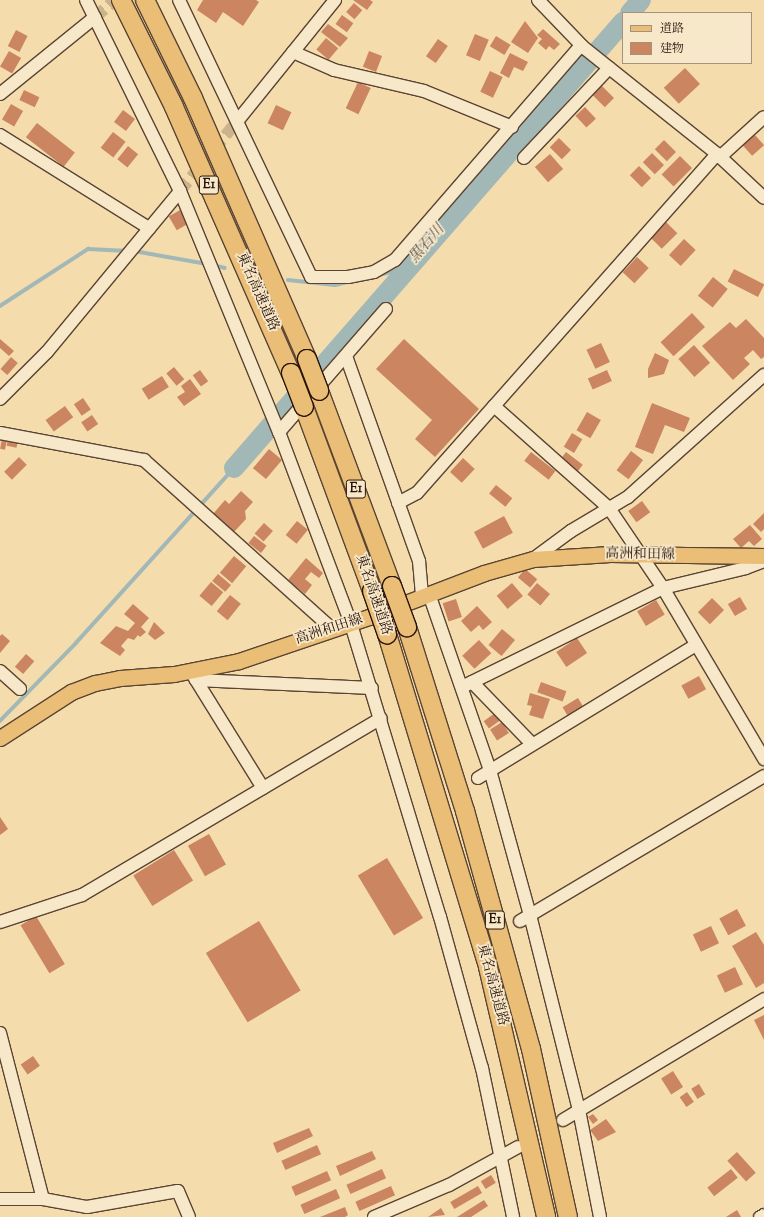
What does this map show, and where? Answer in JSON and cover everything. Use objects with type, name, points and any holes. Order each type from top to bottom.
[{"type":"highway","name":"東名高速道路","points":[[121,0],[174,107],[291,373],[372,591],[488,967],[546,1217]]},
{"type":"highway","name":"東名高速道路","points":[[145,0],[199,112],[307,359],[407,627],[465,812],[531,1049],[568,1217]]},
{"type":"main road","name":"高洲和田線","points":[[0,738],[71,692],[95,683],[194,676],[350,621],[369,617],[484,573],[533,559],[640,555],[764,556]]},
{"type":"street","points":[[86,0],[180,190],[278,430],[350,621],[381,718],[482,1068],[502,1156],[513,1217]]},
{"type":"street","points":[[179,0],[238,119],[311,277],[348,277],[374,272],[395,260],[582,46]]},
{"type":"street","points":[[238,119],[335,0]]},
{"type":"street","points":[[538,0],[582,46],[719,155],[764,198]]},
{"type":"street","points":[[0,94],[95,17]]},
{"type":"street","points":[[293,52],[334,70],[424,91],[512,126]]},
{"type":"street","points":[[524,158],[607,66]]},
{"type":"street","points":[[398,503],[417,493],[719,155],[764,117]]},
{"type":"street","points":[[0,135],[148,228]]},
{"type":"street","points":[[0,399],[47,352],[180,190]]},
{"type":"street","points":[[278,430],[346,356],[386,309]]},
{"type":"street","points":[[346,356],[419,560],[426,595],[467,684],[490,770],[525,918],[579,1110],[600,1217]]},
{"type":"street","points":[[533,559],[628,497],[764,374]]},
{"type":"street","points":[[494,406],[609,508],[663,588],[764,758]]},
{"type":"street","points":[[0,433],[144,460],[331,628]]},
{"type":"street","points":[[467,684],[663,588],[746,568],[764,561]]},
{"type":"street","points":[[478,778],[696,645]]},
{"type":"street","points":[[0,671],[20,689]]},
{"type":"street","points":[[194,676],[372,688]]},
{"type":"street","points":[[194,676],[262,788]]},
{"type":"street","points":[[467,684],[532,744]]},
{"type":"street","points":[[0,922],[82,895],[381,718]]},
{"type":"street","points":[[525,918],[764,776]]},
{"type":"street","points":[[563,1120],[764,999]]},
{"type":"street","points":[[0,1033],[43,1199]]},
{"type":"street","points":[[374,1217],[449,1185],[518,1146]]},
{"type":"street","points":[[0,1199],[43,1199],[87,1207],[178,1191],[189,1217]]},
{"type":"street","points":[[760,1217],[764,1215]]},
{"type":"building","points":[[203,0],[256,0],[259,2],[243,26],[223,12],[216,23],[197,10]]},
{"type":"building","points":[[353,0],[370,0],[373,2],[367,10]]},
{"type":"building","points":[[354,3],[362,10],[354,19],[346,12]]},
{"type":"building","points":[[342,15],[353,23],[347,32],[336,24]]},
{"type":"building","points":[[525,21],[538,38],[528,53],[511,42]]},
{"type":"building","points":[[328,24],[348,38],[340,47],[321,32]]},
{"type":"building","points":[[543,29],[560,44],[554,50],[549,46],[546,50],[538,43],[542,39],[537,35]]},
{"type":"building","points":[[16,30],[28,36],[19,52],[8,46]]},
{"type":"building","points":[[475,34],[489,40],[480,61],[466,55]]},
{"type":"building","points":[[496,36],[511,45],[504,55],[490,46]]},
{"type":"building","points":[[326,38],[338,48],[329,60],[316,49]]},
{"type":"building","points":[[438,39],[448,46],[436,63],[426,56]]},
{"type":"building","points":[[9,51],[21,58],[12,74],[0,67]]},
{"type":"building","points":[[369,51],[382,56],[376,72],[363,67]]},
{"type":"building","points":[[510,53],[528,62],[523,71],[514,67],[509,78],[500,73]]},
{"type":"building","points":[[685,68],[700,84],[679,104],[664,88]]},
{"type":"building","points":[[490,71],[503,77],[493,98],[480,92]]},
{"type":"building","points":[[358,82],[371,88],[358,114],[346,108]]},
{"type":"building","points":[[602,86],[614,98],[605,107],[593,95]]},
{"type":"building","points":[[24,90],[39,97],[35,107],[19,100]]},
{"type":"building","points":[[11,104],[23,111],[14,127],[2,120]]},
{"type":"building","points":[[276,105],[291,112],[283,130],[268,123]]},
{"type":"building","points":[[585,107],[596,119],[586,128],[575,116]]},
{"type":"building","points":[[123,110],[135,119],[126,131],[114,122]]},
{"type":"building","points":[[37,123],[75,153],[64,167],[26,137]]},
{"type":"building","points":[[113,132],[126,142],[113,158],[101,148]]},
{"type":"building","points":[[754,134],[764,145],[752,156],[742,145]]},
{"type":"building","points":[[559,138],[571,150],[562,159],[550,147]]},
{"type":"building","points":[[664,140],[676,152],[667,161],[655,149]]},
{"type":"building","points":[[128,146],[138,154],[127,167],[117,159]]},
{"type":"building","points":[[652,153],[664,165],[655,174],[643,162]]},
{"type":"building","points":[[550,154],[563,169],[548,182],[535,167]]},
{"type":"building","points":[[680,156],[692,168],[674,186],[662,174]]},
{"type":"building","points":[[639,166],[651,178],[642,187],[630,175]]},
{"type":"building","points":[[180,210],[188,224],[177,230],[169,216]]},
{"type":"building","points":[[666,222],[677,233],[662,249],[650,238]]},
{"type":"building","points":[[684,239],[696,250],[681,266],[669,255]]},
{"type":"building","points":[[637,257],[649,268],[634,283],[623,272]]},
{"type":"building","points":[[734,269],[764,284],[758,297],[728,281]]},
{"type":"building","points":[[713,277],[728,289],[713,308],[698,296]]},
{"type":"building","points":[[692,313],[705,327],[674,356],[661,342]]},
{"type":"building","points":[[746,319],[764,338],[764,357],[761,359],[753,350],[744,358],[750,364],[733,380],[702,346],[730,322],[736,328]]},
{"type":"building","points":[[0,339],[14,351],[9,356],[0,348]]},
{"type":"building","points":[[404,339],[479,409],[435,457],[415,439],[432,420],[376,369]]},
{"type":"building","points":[[601,343],[610,362],[595,369],[586,350]]},
{"type":"building","points":[[694,345],[710,363],[694,377],[678,359]]},
{"type":"building","points":[[655,353],[669,360],[664,374],[648,378],[648,369]]},
{"type":"building","points":[[11,357],[18,363],[7,375],[1,369]]},
{"type":"building","points":[[174,367],[184,379],[177,386],[166,373]]},
{"type":"building","points":[[200,370],[208,381],[201,387],[193,375]]},
{"type":"building","points":[[607,370],[612,381],[593,390],[588,379]]},
{"type":"building","points":[[162,376],[169,387],[149,400],[142,389]]},
{"type":"building","points":[[190,379],[201,394],[184,406],[177,397],[185,392],[181,386]]},
{"type":"building","points":[[83,398],[91,410],[82,416],[74,404]]},
{"type":"building","points":[[652,403],[690,418],[684,432],[665,425],[653,454],[635,447]]},
{"type":"building","points":[[65,406],[73,417],[54,431],[46,420]]},
{"type":"building","points":[[587,412],[601,420],[590,438],[576,430]]},
{"type":"building","points":[[92,415],[98,424],[87,431],[81,422]]},
{"type":"building","points":[[572,433],[582,439],[574,453],[564,447]]},
{"type":"building","points":[[2,439],[7,440],[5,450],[0,449]]},
{"type":"building","points":[[8,439],[18,441],[16,448],[7,446]]},
{"type":"building","points":[[269,449],[282,460],[266,479],[253,468]]},
{"type":"building","points":[[631,451],[643,460],[629,479],[617,470]]},
{"type":"building","points":[[531,452],[555,471],[549,480],[524,461]]},
{"type":"building","points":[[566,452],[583,465],[576,473],[559,461]]},
{"type":"building","points":[[19,457],[27,465],[12,480],[4,472]]},
{"type":"building","points":[[463,458],[475,469],[462,483],[450,472]]},
{"type":"building","points":[[496,485],[512,498],[505,507],[489,494]]},
{"type":"building","points":[[241,491],[253,502],[245,511],[246,519],[234,532],[213,514],[225,500],[229,504]]},
{"type":"building","points":[[642,501],[650,512],[636,522],[628,511]]},
{"type":"building","points":[[764,513],[764,529],[761,532],[753,524]]},
{"type":"building","points":[[504,516],[513,533],[483,549],[474,532]]},
{"type":"building","points":[[297,521],[308,530],[297,544],[286,535]]},
{"type":"building","points":[[264,523],[273,531],[264,541],[255,533]]},
{"type":"building","points":[[750,525],[762,539],[754,546],[749,541],[741,548],[733,539]]},
{"type":"building","points":[[254,536],[267,546],[261,553],[248,543]]},
{"type":"building","points":[[234,556],[246,566],[232,583],[220,573]]},
{"type":"building","points":[[306,558],[323,573],[319,578],[311,572],[305,579],[312,585],[305,594],[288,580]]},
{"type":"building","points":[[525,569],[537,579],[530,588],[518,577]]},
{"type":"building","points":[[218,574],[231,585],[225,592],[212,581]]},
{"type":"building","points":[[211,582],[223,592],[212,606],[199,596]]},
{"type":"building","points":[[512,583],[523,596],[508,609],[497,596]]},
{"type":"building","points":[[537,583],[550,594],[540,605],[527,594]]},
{"type":"building","points":[[230,595],[241,604],[228,620],[217,611]]},
{"type":"building","points":[[740,597],[747,609],[735,616],[728,604]]},
{"type":"building","points":[[712,598],[724,610],[710,624],[698,612]]},
{"type":"building","points":[[456,599],[462,617],[449,621],[443,603]]},
{"type":"building","points":[[656,600],[665,615],[646,626],[637,611]]},
{"type":"building","points":[[133,604],[149,618],[141,627],[146,632],[140,637],[138,635],[134,640],[128,638],[121,646],[125,650],[120,656],[100,643],[116,626],[128,631],[135,623],[124,614]]},
{"type":"building","points":[[477,606],[492,622],[483,630],[479,625],[471,632],[461,621]]},
{"type":"building","points":[[154,622],[165,633],[155,640],[148,634]]},
{"type":"building","points":[[502,629],[515,640],[502,656],[489,645]]},
{"type":"building","points":[[2,634],[10,641],[0,653],[0,636]]},
{"type":"building","points":[[577,638],[587,653],[566,667],[556,652]]},
{"type":"building","points":[[479,640],[491,653],[474,669],[462,656]]},
{"type":"building","points":[[26,654],[34,661],[23,674],[15,667]]},
{"type":"building","points":[[699,676],[706,689],[688,699],[681,685]]},
{"type":"building","points":[[541,682],[566,691],[563,702],[537,692]]},
{"type":"building","points":[[530,693],[550,699],[543,719],[529,715],[532,706],[527,705]]},
{"type":"building","points":[[578,698],[584,708],[569,718],[563,707]]},
{"type":"building","points":[[495,713],[500,720],[489,729],[484,721]]},
{"type":"building","points":[[502,722],[509,733],[497,740],[490,729]]},
{"type":"building","points":[[0,817],[8,829],[0,835]]},
{"type":"building","points":[[209,834],[226,865],[205,876],[188,846]]},
{"type":"building","points":[[174,850],[193,881],[152,906],[133,875]]},
{"type":"building","points":[[387,858],[423,918],[394,936],[358,876]]},
{"type":"building","points":[[737,909],[746,926],[728,935],[719,918]]},
{"type":"building","points":[[36,916],[65,964],[49,973],[21,925]]},
{"type":"building","points":[[259,921],[301,990],[248,1022],[206,953]]},
{"type":"building","points":[[711,926],[719,943],[701,952],[693,934]]},
{"type":"building","points":[[756,932],[764,945],[764,983],[756,988],[732,946]]},
{"type":"building","points":[[735,967],[743,984],[725,993],[717,975]]},
{"type":"building","points":[[764,1015],[764,1040],[754,1020]]},
{"type":"building","points":[[33,1056],[40,1066],[28,1074],[21,1065]]},
{"type":"building","points":[[673,1071],[683,1087],[671,1095],[661,1078]]},
{"type":"building","points":[[699,1084],[705,1094],[697,1099],[691,1089]]},
{"type":"building","points":[[687,1092],[694,1102],[687,1107],[680,1097]]},
{"type":"building","points":[[593,1114],[598,1120],[593,1124],[588,1117]]},
{"type":"building","points":[[606,1119],[616,1132],[598,1141],[590,1130]]},
{"type":"building","points":[[309,1128],[313,1136],[277,1153],[273,1143]]},
{"type":"building","points":[[317,1145],[321,1154],[285,1170],[281,1161]]},
{"type":"building","points":[[372,1151],[376,1159],[340,1176],[336,1166]]},
{"type":"building","points":[[737,1152],[756,1173],[746,1182],[727,1161]]},
{"type":"building","points":[[382,1169],[386,1178],[350,1194],[346,1185]]},
{"type":"building","points":[[731,1169],[738,1178],[714,1196],[707,1187]]},
{"type":"building","points":[[327,1171],[331,1180],[295,1196],[291,1187]]},
{"type":"building","points":[[491,1175],[496,1183],[486,1189],[481,1181]]},
{"type":"building","points":[[391,1186],[395,1195],[359,1211],[355,1202]]},
{"type":"building","points":[[478,1186],[482,1193],[454,1209],[450,1202]]},
{"type":"building","points":[[336,1189],[340,1198],[304,1214],[300,1205]]},
{"type":"building","points":[[484,1200],[488,1206],[471,1217],[457,1217]]},
{"type":"building","points":[[345,1207],[348,1215],[345,1217],[320,1217]]},
{"type":"building","points":[[441,1208],[445,1215],[428,1217]]},
{"type":"building","points":[[737,1210],[741,1217],[726,1217]]},
{"type":"waterway","name":"黒石川","points":[[631,12],[641,0]]},
{"type":"waterway","name":"黒石川","points":[[234,468],[622,23]]},
{"type":"waterway","points":[[0,306],[88,249],[128,251]]},
{"type":"waterway","points":[[134,251],[207,264]]},
{"type":"waterway","points":[[213,265],[225,268]]},
{"type":"waterway","points":[[288,280],[335,285],[405,269]]},
{"type":"waterway","points":[[0,721],[76,643],[234,468]]},
{"type":"tunnel","points":[[95,17],[115,0]]},
{"type":"tunnel","points":[[180,191],[239,119]]}]
